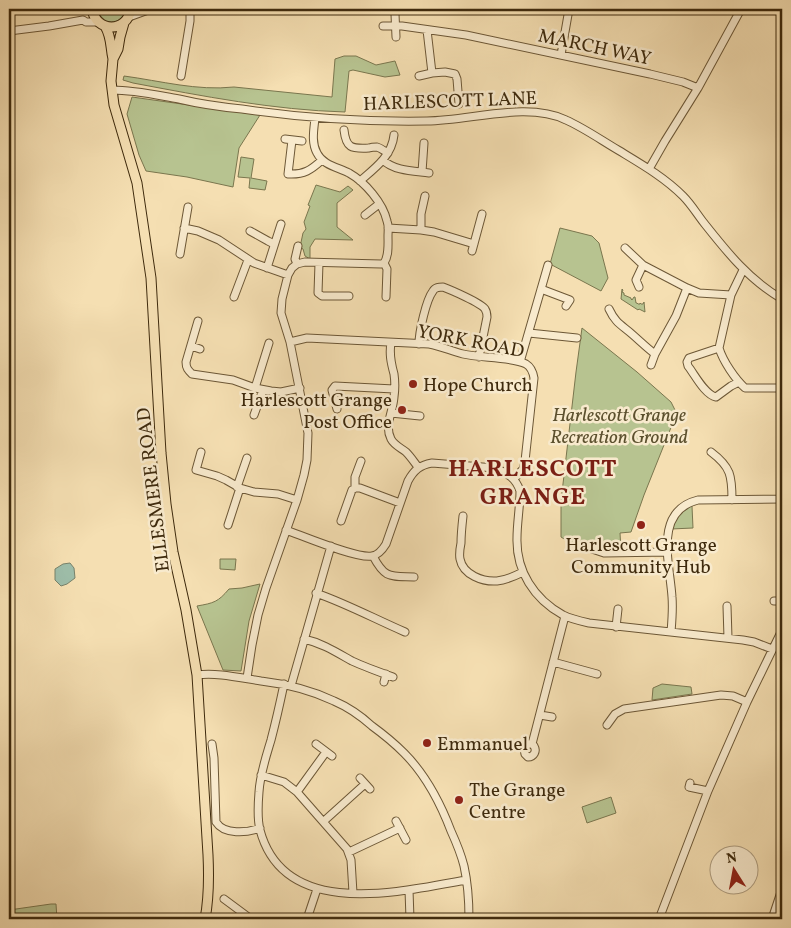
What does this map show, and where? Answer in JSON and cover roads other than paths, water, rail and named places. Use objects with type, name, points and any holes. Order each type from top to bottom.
[{"type":"main road","name":"ELLESMERE ROAD","points":[[92,9],[93,14],[102,24],[110,38],[113,59]]},
{"type":"main road","points":[[102,24],[112,27],[118,26],[128,16]]},
{"type":"main road","name":"ELLESMERE ROAD","points":[[128,16],[120,37],[118,50],[113,59],[111,72],[112,90],[114,105],[137,183],[144,228],[151,278],[161,454],[166,504],[173,552],[186,610],[197,675],[209,880],[205,919]]},
{"type":"street","points":[[82,20],[92,9]]},
{"type":"street","points":[[128,16],[151,9]]},
{"type":"street","points":[[181,76],[190,21],[190,9]]},
{"type":"street","points":[[561,55],[569,9]]},
{"type":"street","points":[[649,169],[698,88],[741,9]]},
{"type":"street","points":[[395,14],[396,37]]},
{"type":"street","points":[[9,31],[82,20],[102,24]]},
{"type":"street","name":"MARCH WAY","points":[[383,26],[395,25],[466,35],[683,82],[698,88]]},
{"type":"street","points":[[427,30],[432,74]]},
{"type":"street","points":[[420,76],[454,74],[457,79],[459,104]]},
{"type":"street","name":"HARLESCOTT LANE","points":[[112,90],[129,90],[242,110],[315,118],[430,121],[525,112],[548,114],[565,119],[664,179],[683,197],[743,270],[770,292],[782,299]]},
{"type":"street","points":[[315,118],[314,144],[322,160],[349,173],[360,181],[379,204],[386,217],[388,228],[387,257],[384,263],[386,270],[384,294]]},
{"type":"street","points":[[344,130],[345,140],[349,146],[377,148],[388,153]]},
{"type":"street","points":[[360,181],[383,160],[394,142],[394,135]]},
{"type":"street","points":[[302,141],[289,140],[288,174],[297,174],[312,169],[322,160]]},
{"type":"street","points":[[383,160],[390,166],[425,173],[424,143]]},
{"type":"street","points":[[421,230],[421,214],[425,196]]},
{"type":"street","points":[[365,215],[379,204]]},
{"type":"street","points":[[180,254],[188,207]]},
{"type":"street","points":[[388,228],[434,232],[473,247],[482,214]]},
{"type":"street","points":[[267,268],[281,224]]},
{"type":"street","points":[[184,228],[198,231],[219,240],[248,260],[288,275]]},
{"type":"street","points":[[250,231],[274,244]]},
{"type":"street","points":[[296,264],[298,246]]},
{"type":"street","points":[[626,248],[643,265],[699,294],[731,295]]},
{"type":"street","points":[[234,297],[248,260]]},
{"type":"street","points":[[247,678],[258,615],[304,475],[307,460],[308,433],[290,342],[281,313],[282,299],[288,275],[296,264],[306,262],[384,263]]},
{"type":"street","points":[[319,263],[318,293],[322,296],[346,294]]},
{"type":"street","points":[[520,362],[548,265]]},
{"type":"street","points":[[635,283],[643,265]]},
{"type":"street","points":[[743,270],[731,295],[718,348],[720,354],[745,388],[782,388]]},
{"type":"street","points":[[419,344],[430,295],[438,287],[444,287],[480,304],[487,311],[480,357]]},
{"type":"street","points":[[651,365],[676,316],[687,288]]},
{"type":"street","points":[[541,289],[570,301]]},
{"type":"street","points":[[609,309],[618,323],[655,354]]},
{"type":"street","points":[[198,322],[186,367],[192,374],[233,380],[259,389],[281,392],[300,388]]},
{"type":"street","points":[[529,333],[577,338]]},
{"type":"street","name":"YORK ROAD","points":[[290,342],[307,338],[419,344],[438,346],[480,357],[511,360],[527,365],[531,369],[534,378],[525,461],[523,468],[514,479]]},
{"type":"street","points":[[254,415],[269,343]]},
{"type":"street","points":[[391,343],[389,351],[394,375],[394,399],[388,424],[388,433],[392,441],[406,452],[418,468]]},
{"type":"street","points":[[191,346],[200,349]]},
{"type":"street","points":[[718,348],[689,358],[688,366],[712,396],[716,397],[739,382]]},
{"type":"street","points":[[336,409],[332,390],[335,386],[394,389]]},
{"type":"street","points":[[391,413],[420,416]]},
{"type":"street","points":[[201,452],[196,470],[254,492],[278,494],[296,500]]},
{"type":"street","points":[[711,452],[722,460],[728,470],[732,483],[732,500]]},
{"type":"street","points":[[228,525],[247,458]]},
{"type":"street","points":[[341,521],[352,490],[355,488],[355,477],[362,460]]},
{"type":"street","points":[[286,530],[360,556],[373,556],[382,550],[386,544],[408,481],[418,468],[432,463],[485,467],[502,471],[514,479],[520,492],[517,542],[518,558],[523,572],[528,583],[540,598],[556,611],[565,616],[588,623],[728,638],[754,642],[772,649]]},
{"type":"street","points":[[672,632],[672,597],[667,534],[675,515],[690,502],[698,500],[782,499],[782,467]]},
{"type":"street","points":[[355,488],[360,488],[400,504]]},
{"type":"street","points":[[463,516],[460,560],[468,572],[476,578],[498,581],[523,572]]},
{"type":"street","points":[[330,546],[304,639],[287,685],[261,775],[259,789],[260,828],[266,846],[279,866],[298,880],[317,889],[335,892],[389,893],[466,880]]},
{"type":"street","points":[[591,546],[604,553],[668,552]]},
{"type":"street","points":[[373,556],[379,567],[387,575],[414,577]]},
{"type":"street","points":[[316,593],[339,601],[372,618],[401,628]]},
{"type":"street","points":[[727,606],[728,638]]},
{"type":"street","points":[[616,626],[618,609]]},
{"type":"street","points":[[532,744],[565,616]]},
{"type":"street","points":[[659,919],[708,791],[747,702],[782,630]]},
{"type":"street","points":[[304,639],[316,642],[388,678]]},
{"type":"street","points":[[554,662],[597,674]]},
{"type":"street","points":[[197,675],[206,674],[247,678],[287,685],[335,701],[379,731],[404,753],[429,784],[459,849],[466,880],[469,919]]},
{"type":"street","points":[[607,725],[615,714],[624,708],[721,695],[733,696],[747,702]]},
{"type":"street","points":[[540,715],[552,717]]},
{"type":"street","points":[[297,792],[329,754],[316,744]]},
{"type":"street","points":[[215,748],[215,817],[218,826],[222,829],[238,832],[248,832],[260,828]]},
{"type":"street","points":[[261,775],[284,782],[297,792],[347,849],[351,860],[353,893]]},
{"type":"street","points":[[690,783],[689,787],[708,791]]},
{"type":"street","points":[[324,821],[365,784]]},
{"type":"street","points":[[396,821],[406,840]]},
{"type":"street","points":[[349,852],[400,828]]},
{"type":"street","points":[[307,919],[317,889]]},
{"type":"street","points":[[772,919],[782,889]]},
{"type":"street","points":[[409,890],[410,919]]},
{"type":"street","points":[[224,899],[234,902],[251,919]]},
{"type":"place","name":"Hope Church","points":[[413,384]]},
{"type":"place","name":"Harlescott Grange Post Office","points":[[402,410]]},
{"type":"place","name":"Harlescott Grange Community Hub","points":[[641,525]]},
{"type":"place","name":"Emmanuel","points":[[427,743]]},
{"type":"place","name":"The Grange Centre","points":[[459,800]]},
{"type":"district","name":"HARLESCOTT GRANGE","points":[[533,482]]},
{"type":"park label","name":"Harlescott Grange Recreation Ground","points":[[619,425]]}]
